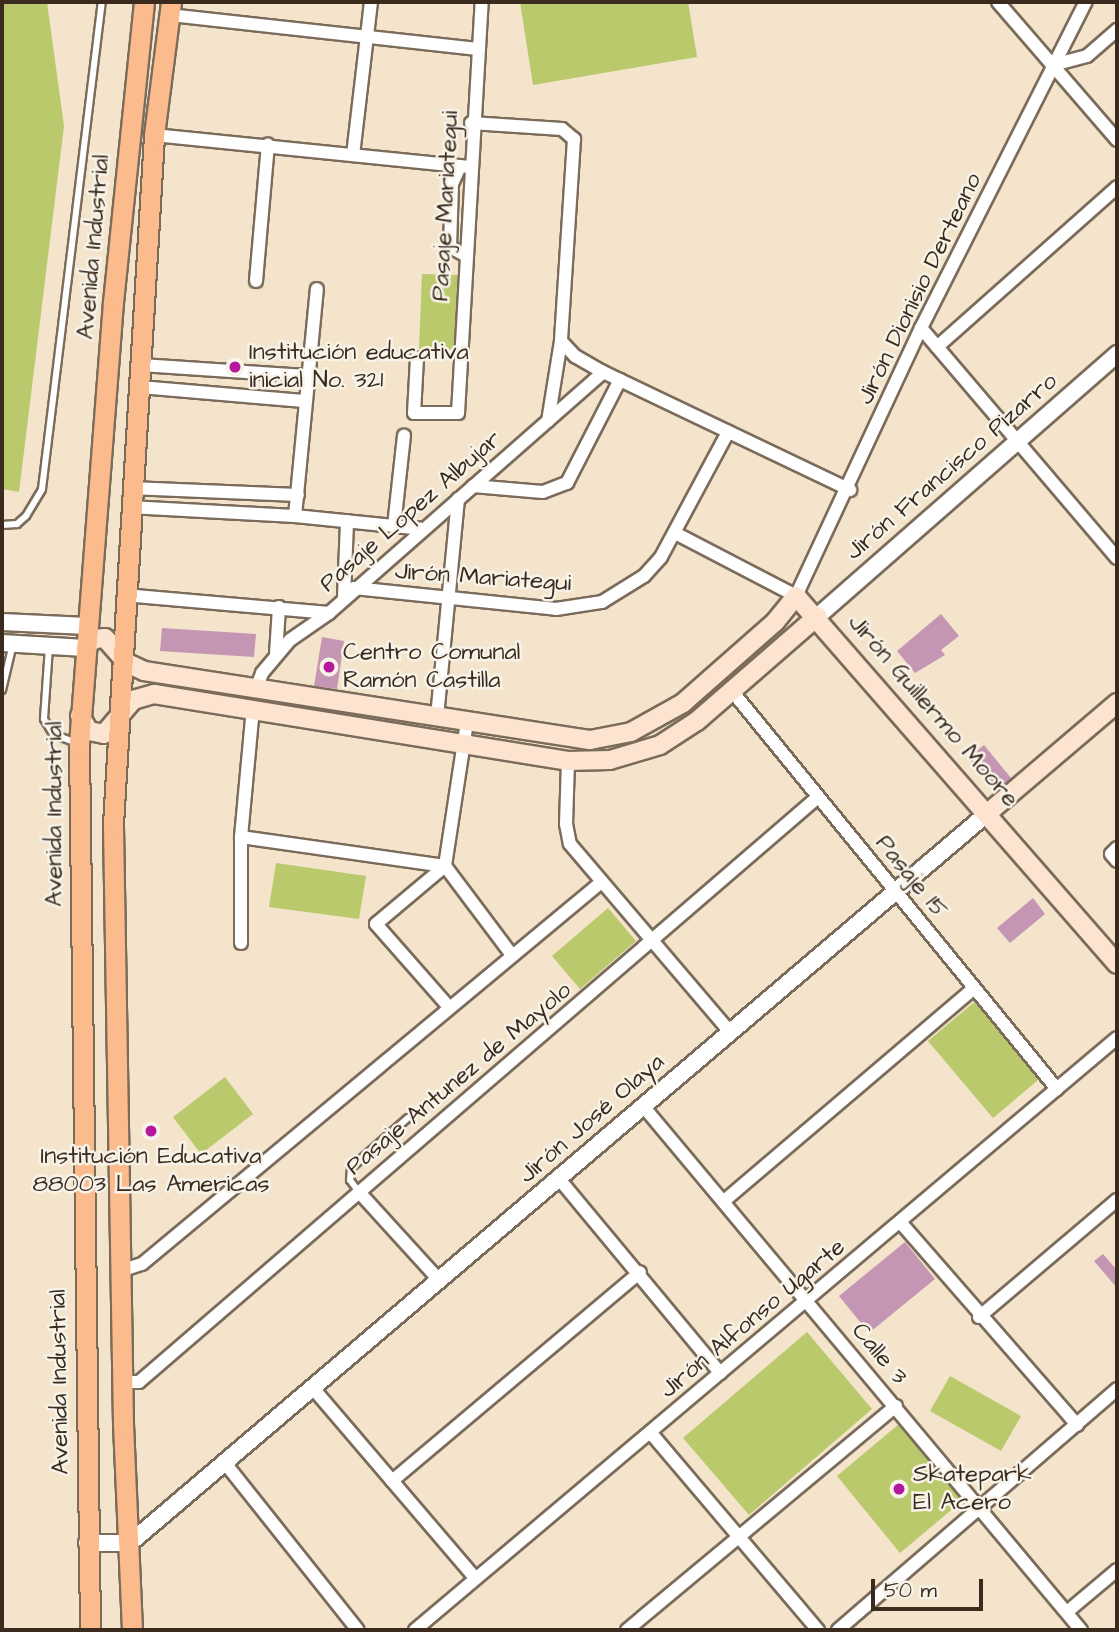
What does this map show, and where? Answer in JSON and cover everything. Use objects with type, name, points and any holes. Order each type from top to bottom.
[{"type":"main road","name":"Avenida Industrial","points":[[90,1630],[79,744],[128,134],[145,2]]},
{"type":"main road","points":[[132,1630],[122,1382],[113,824],[120,654],[140,387],[154,135],[171,9]]},
{"type":"main road","points":[[85,648],[94,639],[105,638],[120,654],[144,671],[590,740],[631,732],[683,703],[775,622],[796,596]]},
{"type":"main road","name":"Jirón Guillermo Moore","points":[[796,596],[818,616],[989,812],[1117,964]]},
{"type":"main road","points":[[80,716],[93,733],[104,734],[133,700],[154,694],[568,761],[610,760],[660,745],[732,691],[818,616]]},
{"type":"main road","name":"Jirón José Olaya","points":[[989,812],[1117,703]]},
{"type":"street","points":[[353,155],[371,2]]},
{"type":"street","name":"Pasaje Mariategui","points":[[417,358],[414,413],[457,413],[465,255],[464,166],[471,123],[482,2]]},
{"type":"street","points":[[998,2],[1117,140]]},
{"type":"street","name":"Jirón Dionisio Derteano","points":[[796,596],[850,490],[921,328],[1086,2]]},
{"type":"street","points":[[171,9],[476,49]]},
{"type":"street","points":[[1053,65],[1087,56],[1117,30]]},
{"type":"street","points":[[471,123],[562,129],[574,139],[561,341],[548,421]]},
{"type":"street","points":[[154,135],[464,166]]},
{"type":"street","points":[[256,281],[268,145]]},
{"type":"street","points":[[937,347],[1117,187]]},
{"type":"street","points":[[295,516],[303,401],[317,289]]},
{"type":"street","points":[[921,328],[1117,558]]},
{"type":"street","points":[[561,341],[575,356],[603,372],[850,490]]},
{"type":"street","name":"Jirón Francisco Pizarro","points":[[818,616],[1117,354]]},
{"type":"street","points":[[141,365],[306,376]]},
{"type":"street","name":"Pasaje Lopez Albujar","points":[[256,689],[276,654],[328,613],[603,372]]},
{"type":"street","points":[[473,486],[543,492],[567,484],[620,380]]},
{"type":"street","points":[[140,387],[303,401]]},
{"type":"street","name":"Jirón Mariategui","points":[[349,592],[556,609],[602,603],[644,576],[677,534],[728,432]]},
{"type":"street","points":[[394,526],[404,436]]},
{"type":"street","points":[[130,497],[298,495]]},
{"type":"street","points":[[130,497],[423,529]]},
{"type":"street","points":[[437,717],[451,601],[458,499]]},
{"type":"street","points":[[347,521],[349,592]]},
{"type":"street","name":"Jirón Guillermo Moore","points":[[677,534],[796,596]]},
{"type":"street","points":[[124,595],[328,613]]},
{"type":"street","points":[[276,654],[279,607]]},
{"type":"street","points":[[2,622],[87,626]]},
{"type":"street","points":[[8,643],[85,648]]},
{"type":"street","name":"Pasaje 15","points":[[732,691],[1057,1089]]},
{"type":"street","points":[[241,943],[241,837],[253,708]]},
{"type":"street","points":[[448,1006],[376,924],[445,866],[467,722]]},
{"type":"street","points":[[568,761],[566,835],[600,884],[730,1032]]},
{"type":"street","name":"Pasaje Antunez de Mayolo","points":[[122,1382],[139,1382],[818,797]]},
{"type":"street","name":"Jirón José Olaya","points":[[130,1543],[560,1180],[643,1106],[989,812]]},
{"type":"street","points":[[241,837],[445,866],[511,954]]},
{"type":"street","points":[[120,1271],[142,1264],[448,1006],[600,884]]},
{"type":"street","points":[[724,1201],[974,988]]},
{"type":"street","name":"Jirón Alfonso Ugarte","points":[[415,1630],[901,1223],[1117,1038]]},
{"type":"street","name":"Calle 3","points":[[643,1106],[982,1507],[1081,1630]]},
{"type":"street","points":[[560,1180],[640,1272],[720,1373]]},
{"type":"street","points":[[359,1192],[439,1280]]},
{"type":"street","points":[[979,1317],[1117,1200]]},
{"type":"street","points":[[901,1223],[979,1317],[1077,1426]]},
{"type":"street","points":[[392,1481],[640,1272]]},
{"type":"street","points":[[312,1388],[475,1578]]},
{"type":"street","points":[[838,1630],[1117,1389]]},
{"type":"street","points":[[627,1630],[896,1406]]},
{"type":"street","points":[[650,1432],[818,1630]]},
{"type":"street","points":[[225,1463],[358,1630]]},
{"type":"street","points":[[87,1544],[130,1543]]},
{"type":"street","points":[[1067,1612],[1117,1570]]},
{"type":"lane","points":[[2,525],[17,524],[26,516],[42,489],[103,2]]},
{"type":"lane","points":[[2,690],[8,643]]},
{"type":"lane","points":[[49,646],[44,719],[52,734],[79,744]]},
{"type":"lane","points":[[359,1192],[350,1180],[351,1168],[408,1118]]},
{"type":"green space","points":[[2,2],[47,2],[64,126],[19,492],[2,489]]},
{"type":"green space","points":[[520,2],[688,2],[697,57],[533,85]]},
{"type":"green space","points":[[422,274],[462,275],[460,350],[419,349]]},
{"type":"green space","points":[[276,863],[366,876],[359,919],[269,907]]},
{"type":"green space","points":[[608,908],[636,941],[580,989],[552,956]]},
{"type":"green space","points":[[979,998],[1044,1075],[993,1118],[928,1041]]},
{"type":"green space","points":[[225,1077],[253,1114],[201,1154],[173,1117]]},
{"type":"green space","points":[[807,1332],[872,1409],[749,1515],[683,1438]]},
{"type":"green space","points":[[950,1376],[1021,1416],[1001,1451],[930,1411]]},
{"type":"green space","name":"Skatepark El Acero","points":[[899,1424],[962,1501],[900,1553],[837,1476]]},
{"type":"building","points":[[941,614],[959,636],[941,650],[945,655],[915,673],[897,651]]},
{"type":"building","points":[[162,628],[256,634],[254,657],[160,651]]},
{"type":"building","name":"Centro Comunal Ramón Castilla","points":[[322,637],[344,641],[337,689],[314,686]]},
{"type":"building","points":[[984,745],[1011,778],[997,790],[968,758]]},
{"type":"building","points":[[1033,898],[1045,914],[1010,943],[997,928]]},
{"type":"building","points":[[905,1242],[935,1279],[869,1333],[839,1296]]},
{"type":"building","points":[[1103,1254],[1117,1270],[1117,1288],[1094,1261]]},
{"type":"place","name":"Institución educativa inicial No. 321","points":[[235,367]]},
{"type":"place","name":"Centro Comunal Ramón Castilla","points":[[329,667]]},
{"type":"place","name":"Institución Educativa 88003 Las Americas","points":[[151,1131]]},
{"type":"place","name":"Skatepark El Acero","points":[[899,1489]]}]
